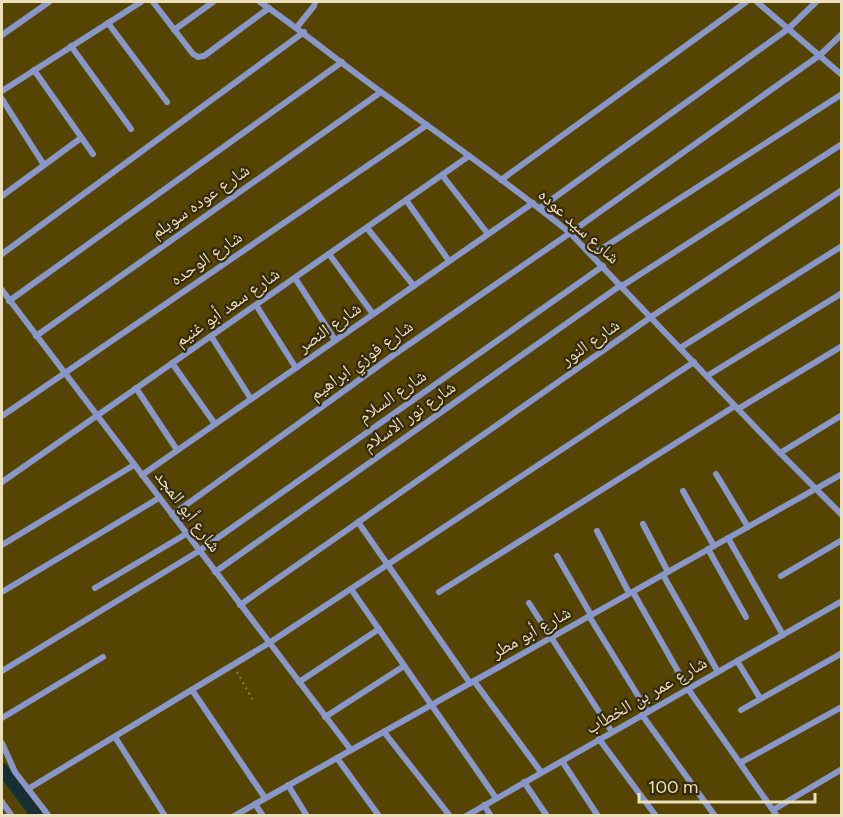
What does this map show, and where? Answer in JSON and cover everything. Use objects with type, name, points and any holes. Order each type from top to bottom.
[{"type":"street","points":[[2,35],[49,2]]},
{"type":"street","points":[[2,91],[141,2]]},
{"type":"street","points":[[153,2],[193,54],[198,57],[204,56],[269,8]]},
{"type":"street","points":[[174,30],[213,2]]},
{"type":"street","name":"شارع سيد عوده","points":[[260,2],[304,32],[381,92],[540,208],[570,233],[842,515]]},
{"type":"street","points":[[297,27],[315,2]]},
{"type":"street","points":[[501,180],[746,2]]},
{"type":"street","points":[[757,2],[842,75]]},
{"type":"street","points":[[540,208],[788,29],[816,2]]},
{"type":"street","points":[[108,23],[167,102]]},
{"type":"street","points":[[2,254],[304,32]]},
{"type":"street","name":"شارع فوزي ابراهيم","points":[[172,515],[395,354],[820,55],[842,34]]},
{"type":"street","points":[[71,46],[130,129]]},
{"type":"street","points":[[9,301],[342,62]]},
{"type":"street","points":[[34,70],[93,154]]},
{"type":"street","name":"شارع عوده سويلم","points":[[36,336],[381,92]]},
{"type":"street","points":[[592,255],[842,94]]},
{"type":"street","points":[[2,99],[44,165]]},
{"type":"street","name":"شارع الوحده","points":[[2,416],[427,125]]},
{"type":"street","points":[[2,194],[81,138]]},
{"type":"street","name":"شارع نور الاسلام","points":[[215,572],[621,286],[842,144]]},
{"type":"street","name":"شارع سعد أبو غنيم","points":[[2,482],[469,156]]},
{"type":"street","points":[[442,175],[488,234]]},
{"type":"street","name":"شارع النور","points":[[240,605],[651,317],[842,190]]},
{"type":"street","points":[[406,201],[449,261]]},
{"type":"street","name":"شارع النصر","points":[[142,475],[533,203]]},
{"type":"street","points":[[367,228],[414,286]]},
{"type":"street","points":[[680,348],[842,246]]},
{"type":"street","points":[[329,254],[373,314]]},
{"type":"street","name":"شارع السلام","points":[[2,671],[199,551],[603,266]]},
{"type":"street","points":[[295,278],[335,340]]},
{"type":"street","name":"شارع أبو المجد","points":[[2,291],[351,750]]},
{"type":"street","points":[[707,376],[842,292]]},
{"type":"street","points":[[256,305],[296,368]]},
{"type":"street","points":[[211,336],[251,399]]},
{"type":"street","points":[[439,592],[842,346]]},
{"type":"street","points":[[172,363],[215,424]]},
{"type":"street","points":[[28,789],[269,643],[694,363]]},
{"type":"street","points":[[136,388],[177,450]]},
{"type":"street","points":[[780,453],[842,415]]},
{"type":"street","points":[[2,544],[134,465]]},
{"type":"street","points":[[716,474],[748,527]]},
{"type":"street","name":"شارع أبو مطر","points":[[234,816],[842,474]]},
{"type":"street","points":[[683,491],[746,617]]},
{"type":"street","points":[[2,592],[159,498]]},
{"type":"street","points":[[358,522],[472,682],[541,772]]},
{"type":"street","points":[[643,524],[718,672]]},
{"type":"street","points":[[597,531],[688,689],[775,813],[842,769]]},
{"type":"street","points":[[94,588],[186,534]]},
{"type":"street","points":[[728,538],[783,635]]},
{"type":"street","points":[[781,576],[842,540]]},
{"type":"street","points":[[557,556],[645,713],[715,816]]},
{"type":"street","points":[[351,589],[496,798]]},
{"type":"street","name":"شارع عمر بن الخطاب","points":[[466,816],[842,601]]},
{"type":"street","points":[[529,603],[612,732]]},
{"type":"street","points":[[299,682],[379,629]]},
{"type":"street","points":[[741,710],[842,653]]},
{"type":"street","points":[[2,718],[103,657]]},
{"type":"street","points":[[737,661],[760,698]]},
{"type":"street","points":[[325,717],[405,666]]},
{"type":"street","points":[[192,690],[265,798]]},
{"type":"street","points":[[740,763],[842,707]]},
{"type":"street","points":[[384,732],[450,816]]},
{"type":"street","points":[[115,737],[165,816]]},
{"type":"street","points":[[599,739],[656,816]]},
{"type":"street","points":[[2,743],[15,772],[49,816]]},
{"type":"street","points":[[338,758],[379,816]]},
{"type":"street","points":[[562,761],[598,816]]},
{"type":"street","points":[[524,782],[547,816]]},
{"type":"street","points":[[288,785],[307,816]]},
{"type":"street","points":[[2,802],[12,816]]},
{"type":"street","points":[[255,804],[263,816]]},
{"type":"street","points":[[484,805],[491,816]]},
{"type":"path","points":[[233,664],[253,700]]},
{"type":"waterway","points":[[2,769],[37,816]]}]
